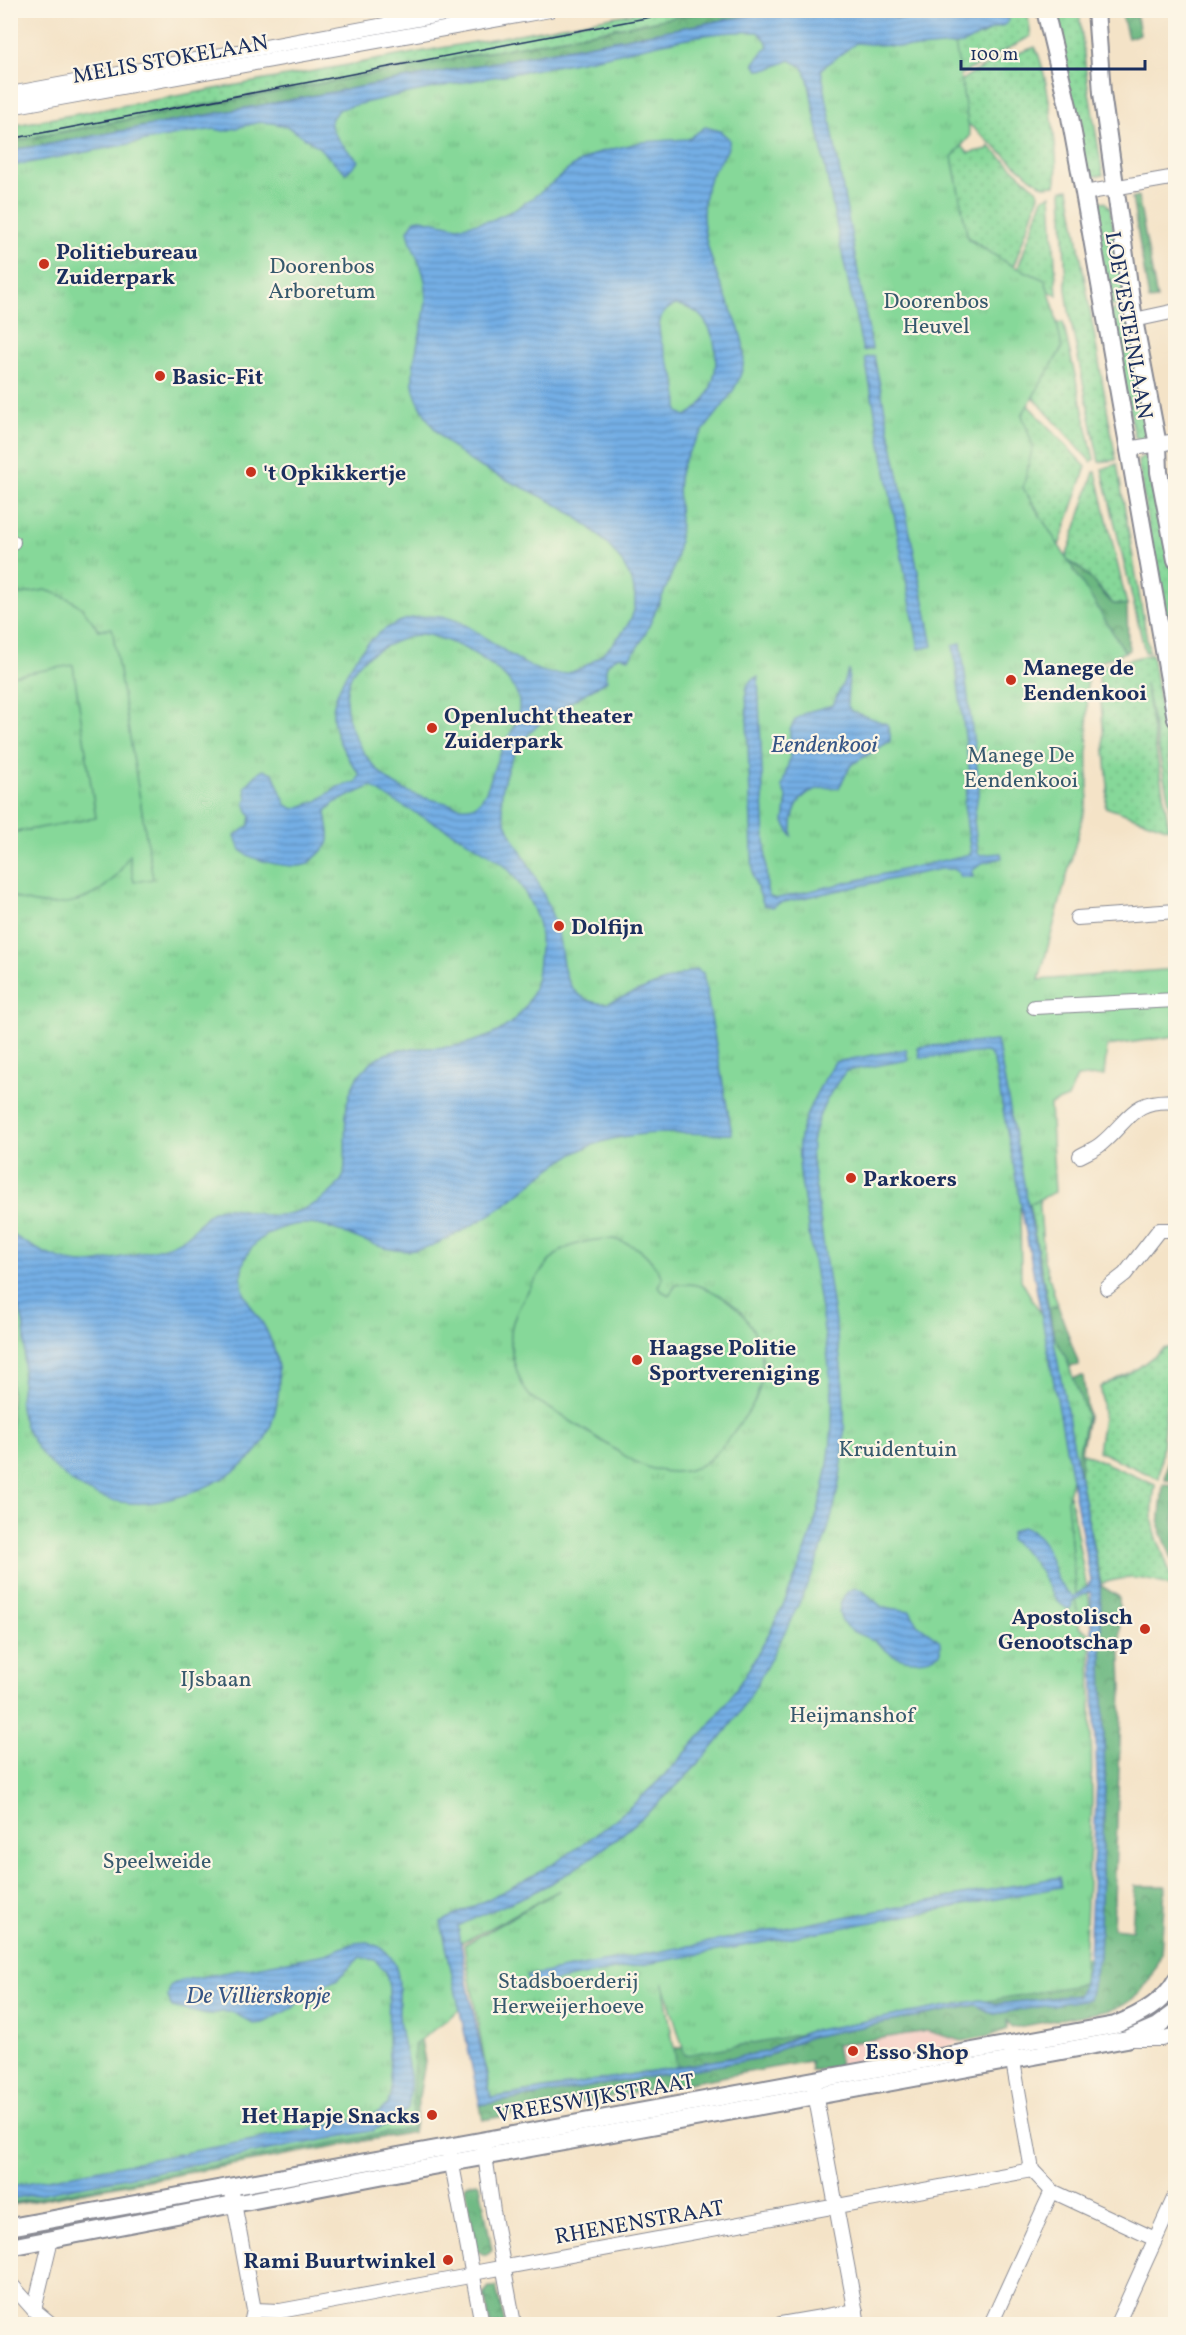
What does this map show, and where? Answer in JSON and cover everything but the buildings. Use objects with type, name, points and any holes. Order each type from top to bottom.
[{"type":"main road","name":"LOEVESTEINLAAN","points":[[1045,10],[1068,106],[1128,449],[1172,678],[1176,719]]},
{"type":"main road","name":"LOEVESTEINLAAN","points":[[1096,10],[1102,93],[1134,320],[1158,445],[1159,472],[1176,560]]},
{"type":"main road","name":"VREESWIJKSTRAAT","points":[[10,2247],[486,2157],[1010,2044],[1115,2025],[1130,2020],[1154,2004],[1175,1982]]},
{"type":"main road","name":"VREESWIJKSTRAAT","points":[[10,2227],[482,2140],[814,2088],[1013,2061],[1127,2039],[1157,2026],[1176,2012]]},
{"type":"street","name":"MELIS STOKELAAN","points":[[10,94],[392,17],[466,10]]},
{"type":"street","name":"MELIS STOKELAAN","points":[[10,107],[396,40],[550,10]]},
{"type":"street","points":[[411,16],[415,36]]},
{"type":"street","points":[[392,17],[396,40]]},
{"type":"street","points":[[1084,193],[1169,178]]},
{"type":"street","points":[[1134,320],[1176,311]]},
{"type":"street","points":[[1128,449],[1176,441]]},
{"type":"street","points":[[1077,918],[1176,911]]},
{"type":"street","points":[[1034,1007],[1176,1000]]},
{"type":"street","points":[[1080,1156],[1100,1144],[1139,1106],[1161,1100],[1176,1102]]},
{"type":"street","points":[[1107,1288],[1125,1274],[1159,1230],[1176,1230]]},
{"type":"street","name":"VREESWIJKSTRAAT","points":[[1127,2039],[1161,2039],[1176,2035]]},
{"type":"street","points":[[1010,2044],[1032,2170],[1052,2191],[1155,2239]]},
{"type":"street","points":[[781,2325],[857,2318],[814,2088]]},
{"type":"street","points":[[482,2140],[514,2325]]},
{"type":"street","points":[[449,2146],[482,2325]]},
{"type":"street","name":"RHENENSTRAAT","points":[[254,2310],[281,2318],[464,2277],[472,2273],[1032,2170]]},
{"type":"street","points":[[231,2187],[254,2310],[251,2325]]},
{"type":"street","points":[[991,2325],[1052,2191]]},
{"type":"street","points":[[1117,2325],[1176,2194]]},
{"type":"street","points":[[34,2310],[51,2239]]},
{"type":"street","points":[[10,2283],[51,2325]]},
{"type":"street","points":[[10,2300],[34,2310]]},
{"type":"shaded area","points":[[927,2031],[962,2041],[953,2045],[840,2066],[836,2045]]},
{"type":"green space","points":[[645,11],[708,11],[11,141],[11,126]]},
{"type":"green space","points":[[708,11],[908,11],[893,17],[891,14],[764,13],[751,15],[11,150],[10,142]]},
{"type":"green space","points":[[908,11],[991,11],[981,16],[963,19],[893,17]]},
{"type":"green space","points":[[1006,11],[1027,11],[1031,36],[953,79],[855,43],[981,36],[1002,26],[1008,14]]},
{"type":"green space","points":[[1051,11],[1079,11],[1087,80],[1103,175],[1086,177]]},
{"type":"green space","points":[[1121,11],[1136,11],[1140,34],[1128,38]]},
{"type":"green space","points":[[749,22],[953,31],[970,136],[952,157],[968,239],[1009,264],[1045,280],[1054,308],[1062,348],[1022,415],[1033,446],[1023,488],[1125,652],[1087,667],[1088,797],[1039,980],[1175,969],[1175,1036],[1107,1046],[1104,1076],[1077,1077],[1068,1098],[1050,1105],[1055,1192],[1020,1208],[1021,1280],[1065,1355],[1087,1416],[1067,1500],[1079,1627],[1090,1634],[1092,1803],[1083,1984],[685,2055],[663,1982],[677,2067],[491,2098],[464,1945],[560,1890],[460,1944],[464,2006],[414,2045],[412,2128],[11,2203],[11,158]]},
{"type":"green space","points":[[1035,47],[1044,74],[1051,115],[1056,157],[1055,185],[1044,186],[1031,178],[942,101],[951,90],[972,73],[996,61]]},
{"type":"green space","points":[[962,146],[968,153],[988,149],[989,146],[1038,191],[1039,195],[1013,268],[953,227],[952,154]]},
{"type":"green space","points":[[1069,189],[1116,460],[1099,462],[1070,317],[1066,289],[1062,190]]},
{"type":"green space","points":[[1051,195],[1057,295],[1028,283],[1018,268],[1043,198]]},
{"type":"green space","points":[[1138,196],[1157,299],[1149,300],[1132,198]]},
{"type":"green space","points":[[1099,201],[1105,202],[1110,208],[1126,304],[1108,307],[1094,205]]},
{"type":"green space","points":[[1127,308],[1148,427],[1146,435],[1141,440],[1135,437],[1109,311]]},
{"type":"green space","points":[[1063,322],[1094,459],[1091,462],[998,358],[1012,333]]},
{"type":"green space","points":[[1027,404],[1086,467],[1058,549],[1042,527],[1037,509],[1022,487],[1021,414]]},
{"type":"green space","points":[[1143,456],[1153,461],[1175,587],[1175,648],[1168,650],[1138,461]]},
{"type":"green space","points":[[1117,464],[1149,652],[1145,652],[1102,469]]},
{"type":"green space","points":[[1094,472],[1096,472],[1127,605],[1113,604],[1098,586],[1065,561]]},
{"type":"green space","points":[[1065,561],[1085,573],[1113,604],[1127,605],[1130,650],[1125,652]]},
{"type":"green space","points":[[45,590],[76,603],[98,630],[112,628],[153,879],[134,882],[129,855],[117,875],[94,894],[81,900],[53,904],[39,904],[11,896],[11,833],[96,818],[73,665],[11,676],[11,596]]},
{"type":"green space","points":[[1152,654],[1175,798],[1175,831],[1145,683],[1169,829],[1105,807],[1108,787],[1098,667]]},
{"type":"green space","points":[[1022,1168],[1039,1195],[1044,1260],[1058,1306],[1049,1308]]},
{"type":"green space","name":"Haagse Politie Sportvereniging","points":[[613,1239],[637,1248],[648,1257],[663,1278],[658,1286],[660,1290],[669,1295],[676,1285],[687,1284],[698,1285],[709,1290],[731,1303],[742,1314],[757,1338],[762,1366],[761,1380],[755,1400],[728,1440],[712,1457],[694,1469],[671,1472],[657,1470],[632,1460],[532,1398],[524,1388],[514,1362],[511,1347],[512,1327],[521,1304],[540,1273],[555,1256],[567,1248],[587,1241]]},
{"type":"green space","points":[[1058,1306],[1079,1365],[1059,1369],[1049,1308]]},
{"type":"green space","points":[[1172,1347],[1159,1479],[1098,1451],[1103,1417],[1101,1387],[1138,1368],[1163,1349]]},
{"type":"green space","points":[[1083,1376],[1088,1417],[1081,1452],[1080,1480],[1063,1380]]},
{"type":"green space","points":[[1175,1408],[1175,1481],[1165,1480]]},
{"type":"green space","points":[[1081,1452],[1155,1485],[1154,1526],[1173,1587],[1137,1578],[1120,1579],[1101,1584],[1080,1480]]},
{"type":"green space","points":[[1163,1485],[1175,1486],[1175,1566],[1159,1526]]},
{"type":"green space","points":[[1070,1496],[1091,1611],[1074,1625],[1058,1497]]},
{"type":"green space","points":[[1100,1585],[1119,1597],[1122,1688],[1113,1928],[1132,1930],[1135,1886],[1165,1886],[1161,1955],[1149,1980],[1139,1994],[1122,2006],[1107,2011],[1012,2028],[1007,2020],[1007,2029],[990,2036],[962,2041],[927,2031],[836,2045],[840,2066],[811,2071],[810,2061],[483,2120],[480,2105],[767,2057],[809,2037],[976,2005],[994,2014],[1089,1998],[1099,1956],[1105,1781]]},
{"type":"green space","points":[[1073,1955],[1089,1958],[1082,1988],[1078,1995],[997,2004],[980,2000],[806,2032],[766,2052],[491,2098],[674,2049],[818,2023]]},
{"type":"green space","points":[[409,1972],[425,2062],[413,2132],[11,2205],[11,2199]]},
{"type":"green space","points":[[477,2182],[480,2185],[492,2250],[485,2255],[477,2251],[465,2187],[467,2184]]},
{"type":"green space","points":[[489,2287],[496,2287],[505,2324],[490,2324],[484,2293]]},
{"type":"water","points":[[991,11],[1006,11],[1009,20],[1006,24],[963,44],[918,48],[856,43],[821,69],[872,349],[863,351],[808,79],[803,67],[790,60],[769,69],[758,70],[754,63],[768,46],[766,40],[758,32],[697,36],[596,58],[403,94],[340,109],[332,119],[331,125],[340,142],[359,161],[346,173],[316,145],[288,127],[260,122],[224,131],[215,129],[188,133],[11,166],[11,150],[751,15],[764,13],[891,14],[897,19],[908,17],[963,19],[981,16]]},
{"type":"water","points":[[705,127],[720,131],[729,139],[728,149],[712,173],[705,196],[703,214],[707,246],[742,338],[744,353],[742,368],[729,397],[698,438],[682,466],[678,488],[680,525],[675,563],[668,584],[642,640],[629,658],[620,656],[610,662],[606,668],[607,680],[555,712],[526,737],[515,752],[507,771],[502,803],[506,823],[548,905],[557,930],[565,973],[572,988],[578,994],[592,1002],[608,1003],[696,969],[703,973],[732,1134],[656,1133],[619,1137],[601,1142],[562,1161],[498,1209],[464,1230],[422,1249],[398,1250],[382,1247],[316,1225],[300,1224],[282,1228],[263,1237],[249,1252],[243,1264],[241,1276],[246,1298],[271,1340],[278,1370],[279,1384],[274,1414],[263,1442],[255,1453],[236,1470],[214,1483],[179,1497],[155,1502],[130,1503],[95,1495],[73,1483],[49,1462],[30,1437],[22,1418],[20,1402],[25,1339],[21,1315],[11,1296],[11,1234],[59,1259],[91,1263],[176,1243],[216,1209],[233,1208],[278,1215],[289,1214],[312,1206],[331,1192],[344,1175],[347,1104],[357,1078],[366,1067],[394,1051],[459,1045],[499,1031],[509,1025],[524,1009],[537,977],[540,937],[536,916],[518,881],[496,859],[371,786],[334,803],[326,811],[328,844],[309,863],[293,866],[265,861],[243,852],[235,835],[249,826],[251,817],[245,804],[247,798],[245,787],[260,771],[273,773],[286,805],[294,809],[317,801],[338,787],[356,782],[360,775],[335,731],[333,709],[335,700],[344,678],[361,651],[383,630],[396,623],[426,616],[443,617],[456,621],[528,666],[543,672],[558,674],[578,669],[597,658],[627,626],[634,609],[634,591],[628,574],[618,557],[589,527],[559,506],[463,456],[444,439],[426,415],[414,389],[413,372],[425,313],[426,289],[408,230],[415,220],[421,219],[458,227],[492,220],[516,209],[573,166],[597,153],[642,142],[688,139]],"holes":[[[676,305],[693,310],[705,322],[713,337],[716,355],[715,374],[709,391],[699,406],[686,416],[678,412],[676,383],[660,339],[659,328],[661,318],[666,311]],[[421,634],[449,642],[483,659],[510,682],[517,696],[519,709],[516,723],[496,763],[482,799],[473,806],[461,807],[430,799],[412,794],[395,785],[371,763],[361,749],[348,717],[346,701],[348,685],[359,663],[384,647]]]},
{"type":"water","points":[[874,356],[933,646],[919,649],[865,358]]},
{"type":"water","points":[[961,643],[979,787],[974,820],[978,853],[981,855],[1001,853],[1002,858],[982,863],[972,871],[973,877],[960,877],[954,869],[940,869],[779,903],[773,907],[764,905],[753,877],[746,690],[750,682],[758,677],[767,890],[769,896],[775,899],[971,854],[964,804],[970,774],[953,645]]},
{"type":"water","name":"Eendenkooi","points":[[849,670],[847,704],[851,711],[887,724],[890,741],[851,765],[839,788],[816,789],[801,799],[793,815],[792,837],[784,822],[787,798],[782,787],[790,758],[790,730],[795,720],[807,712],[833,705]]},
{"type":"water","points":[[997,1041],[1100,1585],[1105,1781],[1099,1956],[1089,1999],[994,2014],[976,2005],[809,2037],[767,2057],[480,2105],[441,1922],[518,1884],[573,1851],[623,1813],[667,1772],[708,1727],[735,1691],[760,1651],[802,1561],[817,1514],[827,1466],[832,1420],[830,1375],[800,1174],[799,1143],[808,1111],[835,1062],[906,1049],[908,1060],[846,1071],[820,1113],[813,1138],[812,1161],[839,1348],[844,1418],[842,1465],[822,1548],[788,1627],[762,1676],[723,1735],[683,1779],[637,1822],[568,1873],[528,1895],[458,1926],[491,2098],[766,2052],[806,2032],[980,2000],[997,2004],[1078,1995],[1082,1988],[1089,1958],[1097,1780],[1091,1594],[1089,1591],[1073,1601],[1071,1608],[1063,1606],[1051,1593],[1034,1562],[1010,1540],[1011,1532],[1022,1527],[1040,1538],[1048,1552],[1057,1578],[1063,1588],[1073,1597],[1091,1581],[994,1061],[986,1052],[920,1058],[918,1047]]},
{"type":"water","points":[[856,1588],[862,1590],[882,1607],[910,1611],[917,1624],[940,1641],[940,1653],[921,1660],[906,1659],[893,1655],[875,1641],[848,1628],[840,1616],[840,1606],[847,1592]]},
{"type":"water","points":[[1059,1877],[1061,1887],[529,1986],[527,1976]]},
{"type":"water","name":"De Villierskopje","points":[[368,1942],[376,1945],[391,1957],[399,1981],[400,2024],[410,2076],[410,2088],[408,2109],[391,2123],[371,2131],[11,2199],[11,2186],[351,2121],[379,2112],[387,2105],[391,2093],[388,2041],[389,1988],[386,1972],[375,1960],[360,1957],[338,1979],[307,1993],[293,2008],[263,2023],[253,2024],[233,2012],[207,2015],[172,2007],[168,1997],[170,1986],[179,1981],[326,1954],[354,1943]]},
{"type":"tram line","points":[[10,139],[688,10]]},
{"type":"place","name":"Politiebureau Zuiderpark","points":[[44,264]]},
{"type":"place","name":"Basic-Fit","points":[[160,376]]},
{"type":"place","name":"'t Opkikkertje","points":[[251,472]]},
{"type":"place","name":"Manege de Eendenkooi","points":[[1011,680]]},
{"type":"place","name":"Openlucht theater Zuiderpark","points":[[432,728]]},
{"type":"place","name":"Dolfijn","points":[[559,926]]},
{"type":"place","name":"Parkoers","points":[[851,1178]]},
{"type":"place","name":"Haagse Politie Sportvereniging","points":[[637,1360]]},
{"type":"place","name":"Apostolisch Genootschap","points":[[1145,1629]]},
{"type":"place","name":"Esso Shop","points":[[853,2051]]},
{"type":"place","name":"Het Hapje Snacks","points":[[432,2115]]},
{"type":"place","name":"Rami Buurtwinkel","points":[[448,2260]]},
{"type":"park label","name":"Doorenbos Arboretum","points":[[322,278]]},
{"type":"park label","name":"Doorenbos Heuvel","points":[[936,312]]},
{"type":"park label","name":"Manege De Eendenkooi","points":[[1021,766]]},
{"type":"park label","name":"Kruidentuin","points":[[898,1448]]},
{"type":"park label","name":"IJsbaan","points":[[216,1678]]},
{"type":"park label","name":"Heijmanshof","points":[[852,1714]]},
{"type":"park label","name":"Speelweide","points":[[157,1860]]},
{"type":"park label","name":"Stadsboerderij Herweijerhoeve","points":[[568,1992]]}]
